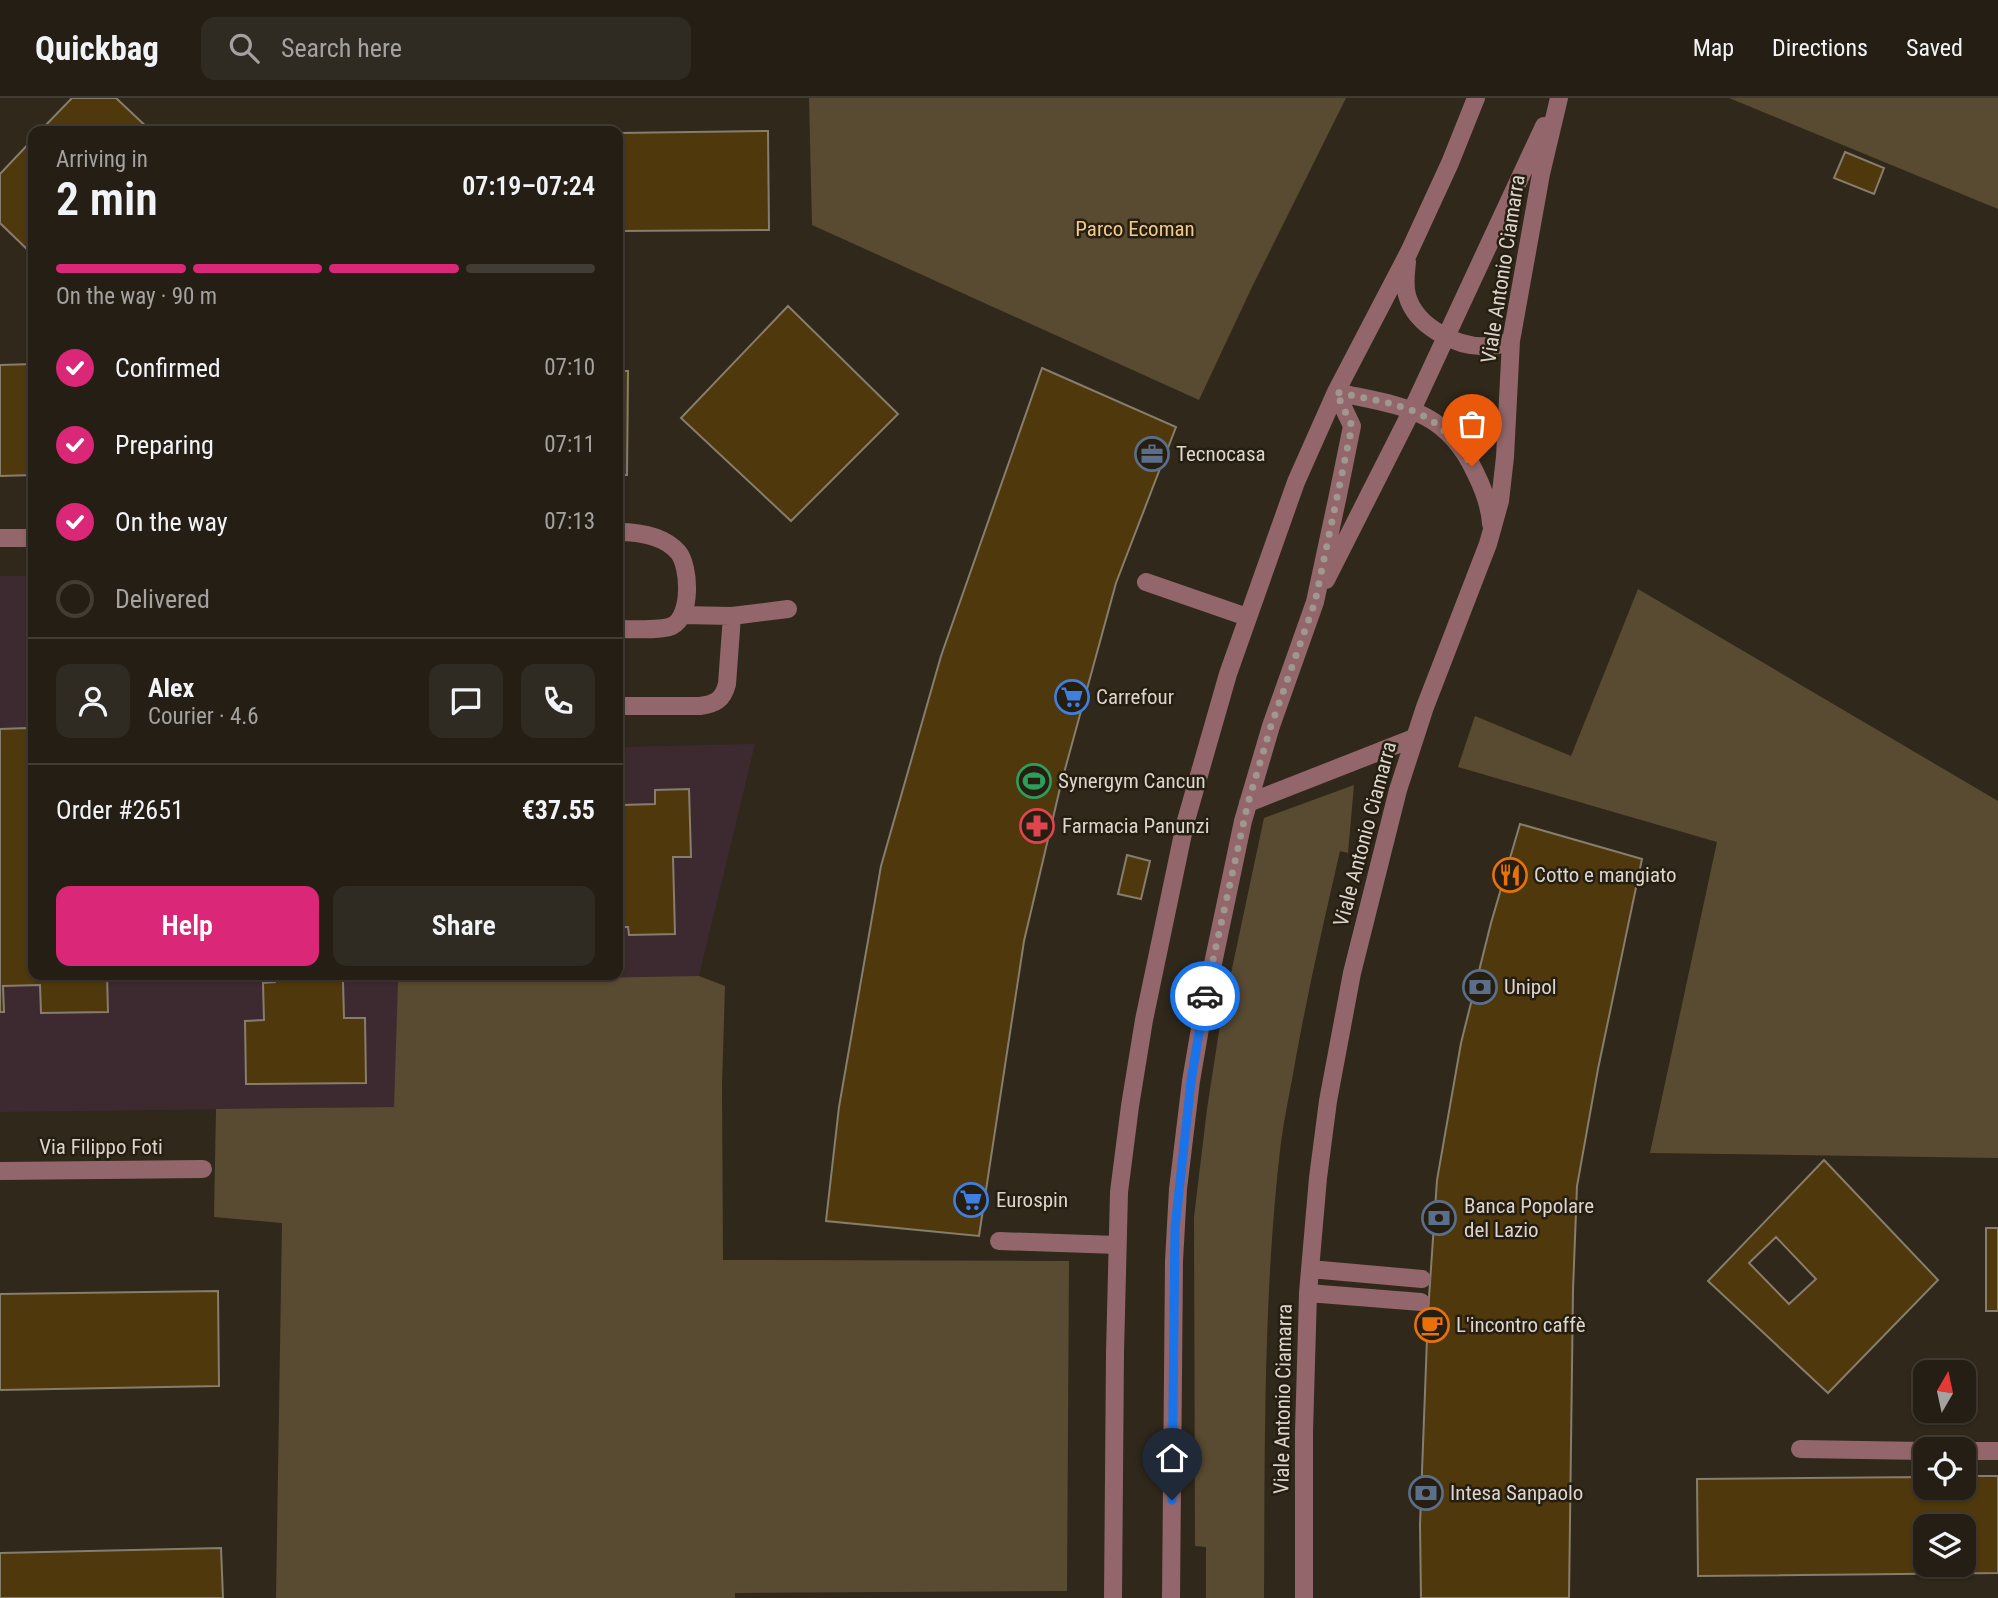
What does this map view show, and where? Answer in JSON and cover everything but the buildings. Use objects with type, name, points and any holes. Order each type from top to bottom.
[{"type":"street","points":[[1113,1598],[1119,1192],[1130,1106],[1157,954],[1185,824],[1247,617],[1296,482],[1336,392],[1409,252],[1476,98]]},
{"type":"street","name":"Viale Antonio Ciamarra","points":[[1171,1598],[1173,1303],[1178,1189],[1199,1030],[1248,803],[1271,726],[1315,602],[1412,410],[1558,98]]},
{"type":"street","name":"Viale Antonio Ciamarra","points":[[1304,1598],[1304,1432],[1308,1293],[1328,1101],[1342,1021],[1398,790],[1414,738],[1492,531],[1500,501],[1511,341],[1541,174],[1558,98]]},
{"type":"street","points":[[1409,252],[1407,297],[1415,314],[1447,337],[1463,343],[1490,346],[1511,341]]},
{"type":"street","points":[[1336,392],[1412,410],[1448,432],[1464,451],[1472,466],[1484,493],[1492,531]]},
{"type":"street","name":"Viale Antonio Ciamarra","points":[[1315,602],[1352,426],[1336,392]]},
{"type":"street","points":[[623,532],[658,538],[678,552],[685,567],[686,578],[682,615],[671,626],[623,629]]},
{"type":"street","points":[[0,538],[28,537]]},
{"type":"street","points":[[1146,582],[1247,617]]},
{"type":"street","points":[[682,615],[732,616],[788,610]]},
{"type":"street","points":[[623,706],[699,706],[719,701],[727,684],[732,616]]},
{"type":"street","points":[[1248,803],[1414,738]]},
{"type":"street","name":"Via Filippo Foti","points":[[0,1171],[203,1169]]},
{"type":"street","points":[[999,1241],[1117,1245]]},
{"type":"street","points":[[1310,1269],[1422,1279]]},
{"type":"street","points":[[1308,1293],[1421,1303]]},
{"type":"street","points":[[1800,1449],[1913,1451]]},
{"type":"street","points":[[1976,1451],[1998,1451]]},
{"type":"shaded area","points":[[0,576],[28,576],[28,980],[458,980],[398,981],[395,1107],[0,1112]]},
{"type":"shaded area","points":[[755,744],[699,976],[623,977],[623,747]]},
{"type":"green space","name":"Parco Ecoman","points":[[809,98],[1346,98],[1199,400],[812,225]]},
{"type":"green space","points":[[1729,98],[1998,98],[1998,209]]},
{"type":"green space","points":[[1638,589],[1998,801],[1998,1158],[1650,1153],[1717,842],[1458,767],[1475,716],[1571,756]]},
{"type":"green space","points":[[1354,785],[1348,853],[1340,851],[1303,1018],[1281,1142],[1268,1313],[1264,1598],[1206,1598],[1206,1547],[1195,1546],[1194,1217],[1220,1025],[1264,818]]},
{"type":"green space","points":[[699,976],[725,986],[722,1086],[723,1260],[1069,1261],[1067,1591],[735,1593],[735,1598],[276,1598],[282,1223],[214,1217],[216,1109],[394,1107],[398,981],[623,980],[623,977]]},
{"type":"way so far","points":[[1205,996],[1248,803],[1271,726],[1315,602],[1352,426],[1336,392],[1387,402],[1428,418],[1448,432],[1464,451],[1472,466]]},
{"type":"place","name":"Tecnocasa","points":[[1152,454]]},
{"type":"place","name":"Carrefour","points":[[1072,697]]},
{"type":"place","name":"Synergym Cancun","points":[[1034,781]]},
{"type":"place","name":"Farmacia Panunzi","points":[[1037,826]]},
{"type":"place","name":"Cotto e mangiato","points":[[1510,875]]},
{"type":"place","name":"Unipol","points":[[1480,987]]},
{"type":"place","name":"Eurospin","points":[[971,1200]]},
{"type":"place","name":"Banca Popolare del Lazio","points":[[1439,1218]]},
{"type":"place","name":"L'incontro caffè","points":[[1432,1325]]},
{"type":"place","name":"Intesa Sanpaolo","points":[[1426,1493]]},
{"type":"route","points":[[1172,1500],[1175,1228],[1191,1081],[1205,996]]}]
